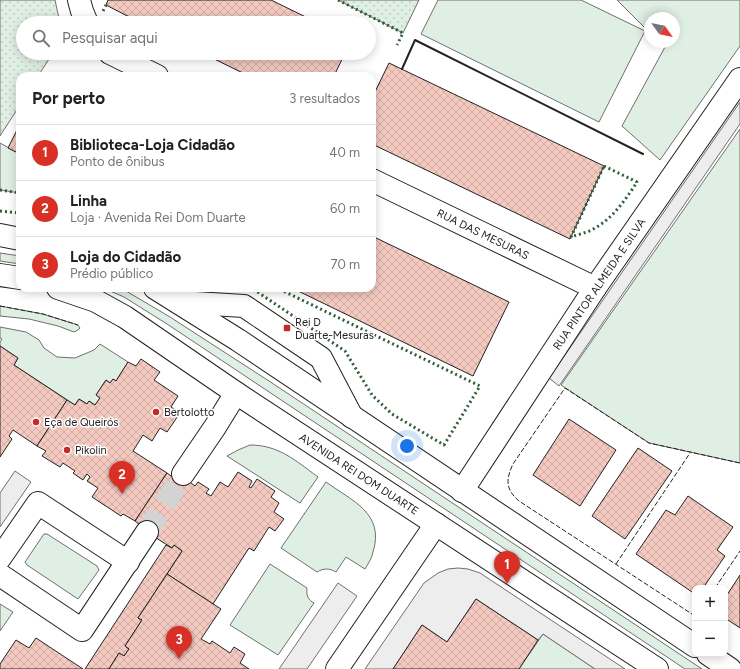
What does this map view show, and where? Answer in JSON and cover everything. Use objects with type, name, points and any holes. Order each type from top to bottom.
[{"type":"main road","points":[[79,0],[84,16]]},
{"type":"main road","points":[[124,60],[149,72]]},
{"type":"main road","name":"RUA PINTOR ALMEIDA E SILVA","points":[[462,491],[595,288],[740,79]]},
{"type":"main road","name":"RUA DAS MESURAS","points":[[376,182],[595,288]]},
{"type":"main road","points":[[0,235],[16,238]]},
{"type":"main road","points":[[0,275],[16,277]]},
{"type":"main road","name":"AVENIDA REI DOM DUARTE","points":[[70,292],[96,301],[125,317],[236,393],[657,669]]},
{"type":"main road","points":[[162,292],[238,340],[692,644]]},
{"type":"main road","points":[[178,302],[244,306],[321,358],[352,417]]},
{"type":"main road","points":[[184,474],[236,393]]},
{"type":"main road","points":[[0,558],[38,503],[128,562]]},
{"type":"main road","points":[[337,669],[436,524]]},
{"type":"main road","points":[[0,575],[82,630],[147,532]]},
{"type":"main road","points":[[712,657],[730,669]]},
{"type":"green space","points":[[0,0],[55,0],[58,16],[16,16],[16,60],[48,60],[41,72],[16,72],[16,111],[0,136]]},
{"type":"green space","points":[[338,0],[419,0],[403,33],[376,19],[376,16],[370,16]]},
{"type":"green space","points":[[438,0],[581,0],[644,31],[599,122],[421,34]]},
{"type":"green space","points":[[617,0],[740,0],[740,46],[660,160],[622,126],[664,48],[680,48],[680,12],[644,12],[644,27]]},
{"type":"green space","points":[[740,129],[740,463],[649,443],[561,385]]},
{"type":"green space","points":[[0,143],[16,152],[16,192],[0,190]]},
{"type":"green space","points":[[0,253],[16,255],[16,263],[0,261]]},
{"type":"green space","points":[[112,292],[128,292],[170,317],[269,381],[702,669],[685,669],[167,324],[124,297]]},
{"type":"green space","points":[[0,306],[43,314],[78,325],[80,328],[74,332],[58,326],[29,319],[0,316]]},
{"type":"green space","points":[[0,327],[26,332],[39,340],[44,348],[57,357],[75,358],[94,350],[100,344],[128,362],[116,381],[113,379],[110,383],[106,380],[96,395],[100,398],[95,405],[89,401],[87,404],[79,399],[75,405],[14,365],[18,358],[0,346],[2,339],[0,338]]},
{"type":"green space","points":[[250,445],[270,448],[287,455],[318,477],[300,503],[227,456]]},
{"type":"green space","points":[[326,482],[355,502],[370,518],[374,527],[375,539],[372,556],[365,569],[346,557],[336,572],[326,569],[317,572],[281,548]]},
{"type":"green space","points":[[44,534],[47,534],[97,566],[99,570],[78,599],[27,565],[25,562]]},
{"type":"green space","points":[[270,564],[307,588],[308,597],[314,603],[278,655],[230,625]]},
{"type":"green space","points":[[0,604],[13,612],[0,631]]},
{"type":"green space","points":[[543,634],[595,669],[519,669]]},
{"type":"shaded area","points":[[740,102],[740,124],[559,386],[549,378]]},
{"type":"shaded area","points":[[15,471],[31,482],[0,527],[0,493]]},
{"type":"shaded area","points":[[448,569],[468,569],[480,573],[625,669],[595,669],[543,634],[538,640],[476,599],[447,642],[422,625],[393,669],[365,669],[424,583],[438,573]]},
{"type":"shaded area","points":[[338,583],[357,596],[307,669],[279,669]]},
{"type":"building","points":[[108,0],[271,0],[304,16],[127,16],[106,5]]},
{"type":"building","points":[[216,60],[342,60],[336,72],[241,72]]},
{"type":"building","points":[[389,63],[604,166],[570,239],[376,146],[376,90]]},
{"type":"building","points":[[16,132],[16,152],[8,148]]},
{"type":"building","points":[[376,238],[509,302],[473,376],[300,292],[376,292]]},
{"type":"building","points":[[0,346],[18,358],[14,365],[67,400],[37,446],[13,430],[9,436],[12,439],[0,457]]},
{"type":"building","points":[[141,359],[160,372],[154,380],[178,396],[171,407],[180,413],[167,432],[160,428],[152,441],[143,435],[133,451],[167,473],[135,521],[123,514],[121,516],[92,497],[98,488],[87,481],[90,477],[87,474],[83,480],[73,473],[75,471],[63,463],[60,467],[42,456],[46,451],[37,446],[67,400],[75,405],[79,399],[87,404],[89,401],[95,405],[100,398],[96,395],[106,380],[110,383],[113,379],[116,381],[128,362],[136,366]]},
{"type":"building","points":[[569,419],[616,450],[580,506],[533,475]]},
{"type":"building","points":[[638,448],[672,471],[625,539],[592,516]]},
{"type":"building","points":[[176,469],[195,486],[198,482],[209,489],[206,493],[211,496],[220,482],[228,487],[238,472],[252,481],[249,487],[251,488],[257,479],[275,491],[271,497],[279,503],[274,512],[284,519],[275,531],[269,527],[254,551],[249,548],[213,604],[167,574],[182,551],[174,545],[172,548],[145,531],[135,521],[167,473],[171,476]]},
{"type":"building","points":[[688,496],[733,527],[717,550],[725,556],[705,585],[692,585],[692,592],[636,554],[666,510],[675,515]]},
{"type":"building","points":[[166,545],[172,548],[174,545],[182,551],[138,618],[142,620],[125,646],[129,649],[124,656],[119,653],[109,669],[85,669]]},
{"type":"building","points":[[167,574],[221,609],[201,639],[210,644],[212,641],[230,653],[234,647],[245,654],[240,663],[249,669],[109,669],[119,653],[124,656],[129,649],[125,646],[142,620],[138,618]]},
{"type":"building","points":[[740,575],[740,628],[728,620],[728,593]]},
{"type":"building","points":[[476,599],[538,640],[519,669],[393,669],[422,625],[447,642]]},
{"type":"building","points":[[36,638],[83,669],[0,669],[0,664],[16,640],[29,648]]},
{"type":"tunnel","points":[[147,532],[183,474]]},
{"type":"hedge","points":[[338,0],[370,16]]},
{"type":"hedge","points":[[103,11],[106,5]]},
{"type":"hedge","points":[[376,19],[403,33],[397,45]]},
{"type":"hedge","points":[[604,166],[637,182],[624,201],[608,219],[592,230],[571,237],[604,166]]},
{"type":"hedge","points":[[0,190],[16,192]]},
{"type":"hedge","points":[[0,211],[16,213]]},
{"type":"hedge","points":[[257,292],[345,351],[372,395],[392,414],[444,445],[480,386],[285,292]]},
{"type":"fence","points":[[0,306],[43,314],[78,325]]},
{"type":"fence","points":[[692,614],[519,501],[514,497],[509,488],[509,474],[513,464],[565,388],[649,443],[740,463]]},
{"type":"fence","points":[[616,564],[690,453]]},
{"type":"fence","points":[[717,585],[740,551]]},
{"type":"wall","points":[[402,69],[415,40],[643,154]]},
{"type":"place","name":"Rei D Duarte-Mesuras","points":[[287,328]]},
{"type":"place","name":"Bertolotto","points":[[156,412]]},
{"type":"place","name":"Eça de Queirós","points":[[36,422]]},
{"type":"place","name":"Pikolin","points":[[67,450]]},
{"type":"place","name":"Linha","points":[[122,494]]},
{"type":"place","name":"Biblioteca-Loja Cidadão","points":[[507,584]]},
{"type":"place","name":"Loja do Cidadão","points":[[179,659]]}]
